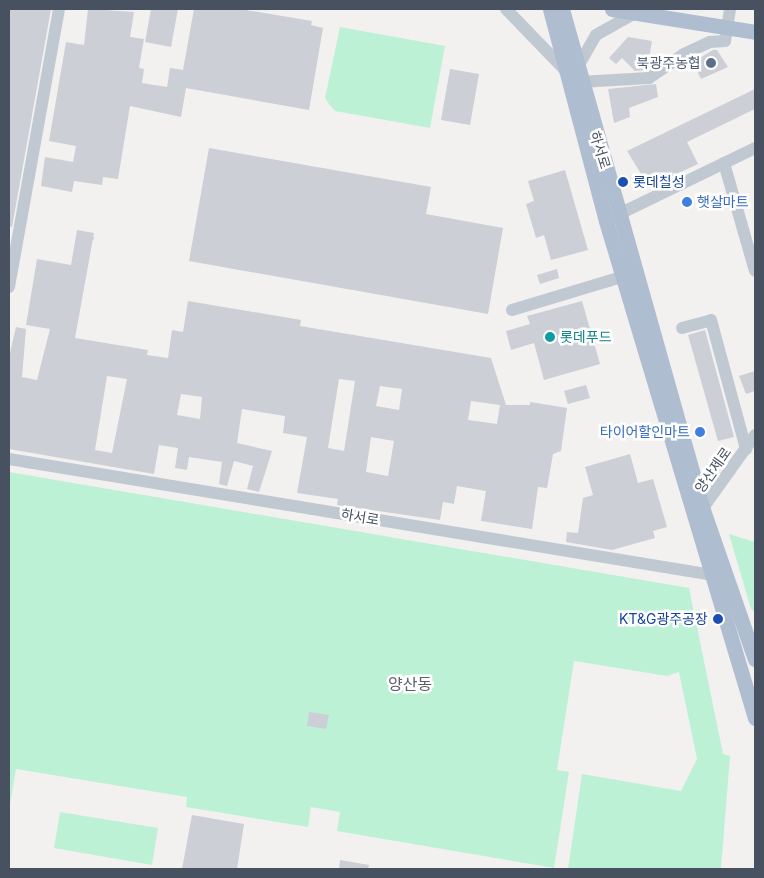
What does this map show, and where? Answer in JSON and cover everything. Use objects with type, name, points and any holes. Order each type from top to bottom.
[{"type":"main road","name":"하서로","points":[[550,9],[574,74],[620,214],[629,275]]},
{"type":"main road","name":"하서로","points":[[562,9],[574,74],[606,220],[629,275],[698,515],[711,575],[755,718]]},
{"type":"main road","points":[[612,9],[755,32]]},
{"type":"main road","name":"하서로","points":[[698,515],[728,577],[755,660]]},
{"type":"street","points":[[9,287],[59,9]]},
{"type":"street","points":[[506,9],[574,74],[649,78],[684,54],[710,42],[725,41],[730,9]]},
{"type":"street","points":[[574,74],[596,35],[630,11]]},
{"type":"street","points":[[606,220],[755,148]]},
{"type":"street","points":[[724,163],[755,271]]},
{"type":"street","points":[[512,310],[629,275]]},
{"type":"street","points":[[682,328],[710,320],[746,449]]},
{"type":"street","name":"양산제로","points":[[698,515],[755,435]]},
{"type":"street","name":"하서로","points":[[9,459],[728,577]]},
{"type":"green space","points":[[340,27],[445,46],[430,128],[335,111],[325,98]]},
{"type":"green space","points":[[9,472],[689,588],[723,754],[730,756],[721,869],[568,869],[582,774],[681,791],[697,759],[679,672],[667,676],[574,661],[557,770],[569,772],[554,868],[337,831],[340,812],[311,807],[308,827],[186,807],[187,797],[16,769],[9,810]]},
{"type":"green space","points":[[729,534],[755,542],[755,612],[751,609]]},
{"type":"green space","points":[[60,812],[158,828],[152,865],[54,848]]},
{"type":"building","points":[[9,9],[51,9],[12,227],[9,226]]},
{"type":"building","points":[[88,9],[134,12],[130,37],[144,39],[139,68],[144,69],[142,83],[167,87],[170,68],[183,70],[194,9],[240,9],[312,21],[311,25],[323,28],[309,110],[186,88],[181,117],[130,106],[118,179],[103,177],[102,185],[74,181],[72,192],[41,186],[45,157],[73,162],[76,146],[49,141],[66,42],[84,45]]},
{"type":"building","points":[[151,9],[178,9],[171,47],[145,42]]},
{"type":"building","points":[[628,37],[652,41],[649,58],[653,62],[645,70],[635,71],[622,58],[616,64],[609,58]]},
{"type":"building","points":[[713,50],[717,50],[728,67],[701,79],[693,62]]},
{"type":"building","points":[[450,69],[479,74],[470,125],[441,120]]},
{"type":"building","points":[[656,84],[658,97],[629,108],[630,117],[614,123],[608,89]]},
{"type":"building","points":[[755,89],[755,109],[687,142],[698,164],[649,187],[627,151]]},
{"type":"building","points":[[209,148],[431,187],[426,214],[503,228],[488,314],[189,261]]},
{"type":"building","points":[[565,170],[588,250],[551,260],[544,235],[536,238],[526,204],[534,201],[528,181]]},
{"type":"building","points":[[77,230],[94,233],[75,338],[148,350],[147,355],[168,358],[172,330],[183,332],[188,301],[301,320],[300,326],[491,358],[506,405],[530,405],[530,402],[567,408],[561,451],[553,454],[547,488],[538,487],[532,529],[481,521],[486,491],[457,486],[454,504],[443,502],[440,520],[337,505],[338,499],[297,493],[307,437],[283,433],[285,416],[242,409],[237,443],[272,451],[259,492],[247,489],[253,466],[234,461],[227,486],[219,484],[222,462],[189,457],[187,470],[175,468],[178,448],[159,445],[154,474],[9,449],[9,357],[16,327],[26,329],[22,377],[37,380],[50,329],[26,325],[37,259],[71,265]],"holes":[[[107,376],[127,379],[112,453],[95,450]],[[339,379],[355,381],[344,451],[328,448]],[[380,386],[402,389],[399,410],[376,406]],[[181,394],[202,397],[200,419],[177,415]],[[471,401],[500,405],[497,424],[468,420]],[[371,437],[394,441],[388,476],[366,472]]]},
{"type":"building","points":[[557,269],[559,278],[540,284],[537,275]]},
{"type":"building","name":"롯데푸드","points":[[582,301],[600,364],[544,380],[534,343],[511,350],[506,331],[530,324],[527,316]]},
{"type":"building","points":[[705,330],[734,437],[718,441],[688,335]]},
{"type":"building","points":[[755,371],[755,391],[746,394],[739,376]]},
{"type":"building","points":[[586,385],[590,398],[568,404],[564,391]]},
{"type":"building","points":[[630,454],[638,483],[653,479],[667,527],[653,531],[655,538],[612,550],[566,542],[567,532],[578,533],[583,498],[593,495],[585,467]]},
{"type":"building","points":[[309,712],[329,715],[326,729],[307,726]]},
{"type":"building","points":[[192,815],[244,824],[237,869],[182,869]]},
{"type":"building","points":[[340,860],[369,865],[368,869],[339,869]]},
{"type":"place","name":"북광주농협","points":[[711,63]]},
{"type":"place","name":"롯데칠성","points":[[623,182]]},
{"type":"place","name":"햇살마트","points":[[687,202]]},
{"type":"place","name":"롯데푸드","points":[[550,337]]},
{"type":"place","name":"타이어할인마트","points":[[700,432]]},
{"type":"place","name":"KT&G광주공장","points":[[718,619]]},
{"type":"district","name":"양산동","points":[[410,684]]}]
